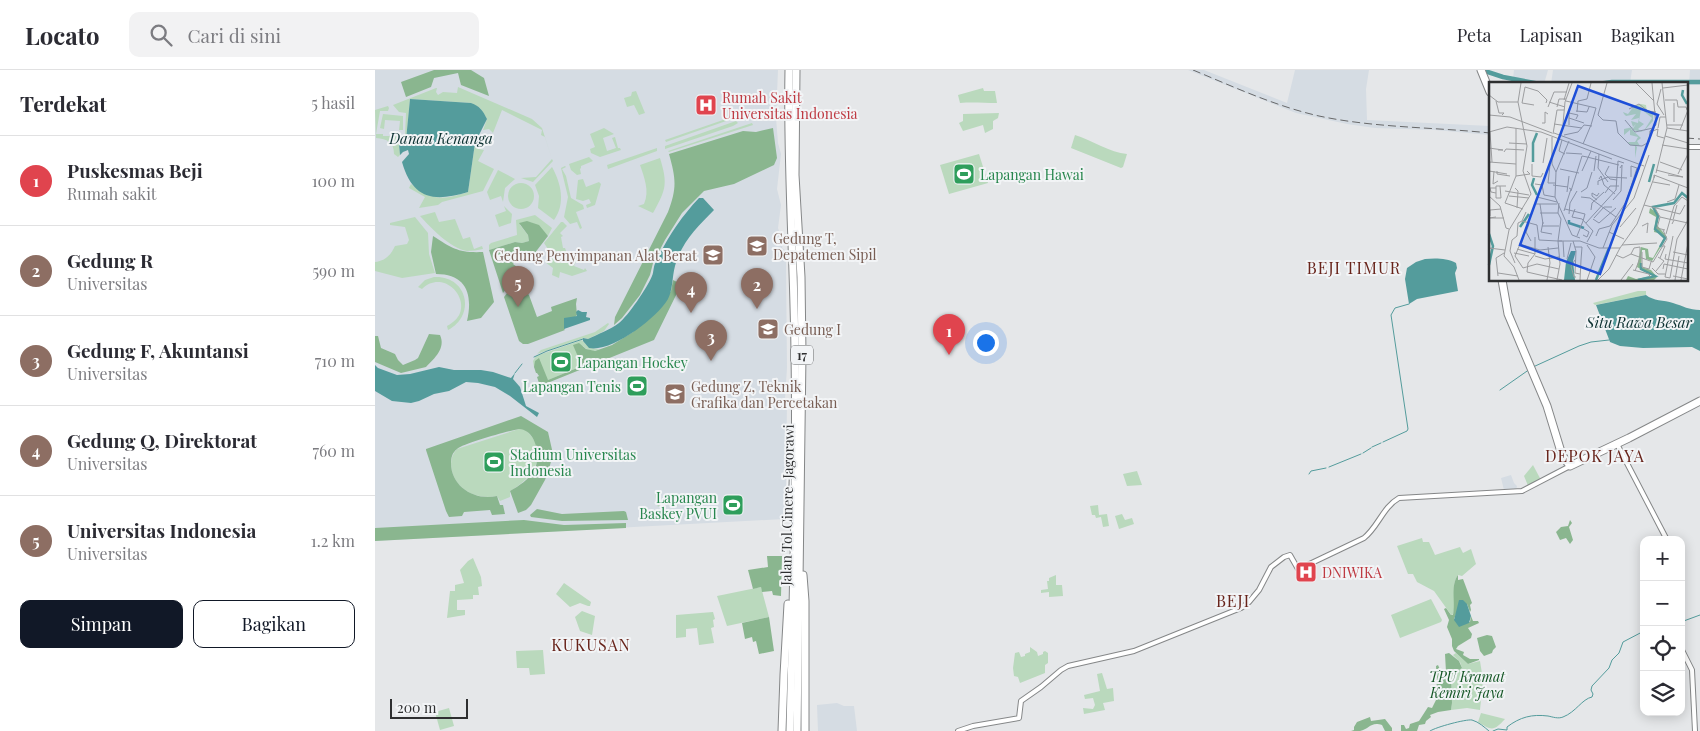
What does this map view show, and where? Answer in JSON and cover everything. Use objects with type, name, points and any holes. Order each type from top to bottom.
[{"type":"highway","name":"Jalan Tol Cinere–Jagorawi","points":[[789,70],[795,354],[797,731]]},
{"type":"highway","name":"Jalan Tol Cinere–Jagorawi","points":[[790,731],[802,354],[801,277],[795,174],[796,70]]},
{"type":"highway","points":[[1483,70],[1489,82]]},
{"type":"highway","points":[[1483,70],[1489,89]]},
{"type":"highway","points":[[1503,281],[1508,314],[1525,354],[1554,411],[1569,464],[1617,444],[1700,400]]},
{"type":"highway","points":[[782,731],[785,652],[797,521]]},
{"type":"highway","points":[[797,521],[805,601],[805,731]]},
{"type":"street","points":[[1687,147],[1700,147]]},
{"type":"street","points":[[1617,444],[1665,536]]},
{"type":"street","points":[[958,731],[978,725],[1019,718],[1021,701],[1065,667],[1137,650],[1241,608],[1259,590],[1271,567],[1287,555],[1291,556],[1298,569],[1364,538],[1370,533],[1393,502],[1399,498],[1524,491],[1569,464]]},
{"type":"street","points":[[1685,656],[1692,670],[1695,731]]},
{"type":"shaded area","points":[[375,70],[778,70],[776,118],[781,154],[777,189],[781,205],[778,228],[783,244],[782,248],[785,250],[786,263],[787,368],[785,398],[787,398],[784,519],[375,541]]},
{"type":"shaded area","points":[[1188,70],[1204,70],[1287,103],[1295,70],[1369,70],[1366,89],[1367,120],[1489,126],[1489,135],[1435,130],[1375,128],[1296,113]]},
{"type":"shaded area","points":[[1514,70],[1548,70],[1545,82],[1521,82],[1513,79]]},
{"type":"shaded area","points":[[1553,70],[1632,70],[1630,82],[1551,82]]},
{"type":"shaded area","points":[[1690,70],[1700,70],[1700,85],[1689,85]]},
{"type":"shaded area","points":[[1511,475],[1517,486],[1516,490],[1504,490],[1501,478]]},
{"type":"shaded area","points":[[837,703],[844,706],[854,706],[857,731],[818,731],[817,705]]},
{"type":"green space","points":[[434,70],[471,70],[484,78],[489,96],[461,85],[458,73],[434,78],[431,87],[406,97],[401,82]]},
{"type":"green space","points":[[458,87],[532,119],[542,128],[545,137],[541,135],[542,130],[502,110],[493,133],[489,129],[483,130],[487,119],[480,108],[471,103],[410,99],[406,140],[399,144],[400,155],[398,157],[394,154],[393,147],[389,142],[376,138],[375,110],[388,106],[389,108],[388,111],[380,111],[376,134],[383,134],[383,136],[405,136],[406,113],[399,112],[393,105],[436,88],[438,95],[443,92],[457,93]]},
{"type":"green space","points":[[983,88],[984,91],[995,91],[997,103],[960,103],[958,95]]},
{"type":"green space","points":[[636,91],[645,113],[639,115],[634,105],[627,107],[624,98],[631,96],[632,92]]},
{"type":"green space","points":[[749,111],[749,113],[666,142],[665,140]]},
{"type":"green space","points":[[999,113],[998,118],[993,121],[993,129],[985,133],[983,125],[963,131],[959,123],[963,121],[963,114]]},
{"type":"green space","points":[[383,114],[403,116],[403,130],[399,130],[400,121],[385,120],[384,129],[380,128]]},
{"type":"green space","points":[[736,121],[738,123],[733,126],[665,149],[665,146]]},
{"type":"green space","points":[[752,123],[753,125],[668,151]]},
{"type":"green space","points":[[604,128],[614,134],[603,138],[607,151],[616,148],[612,138],[615,137],[618,148],[621,150],[600,157],[591,153],[590,149],[595,147],[590,134]]},
{"type":"green space","points":[[773,128],[777,158],[774,165],[734,184],[704,191],[682,213],[653,263],[650,275],[640,295],[614,325],[615,317],[671,204],[675,183],[669,154],[743,131],[756,132]]},
{"type":"green space","points":[[1075,135],[1114,151],[1127,154],[1123,167],[1121,168],[1071,148]]},
{"type":"green space","points":[[475,143],[479,149],[484,150],[478,161],[494,169],[483,191],[442,202],[438,205],[419,208],[425,197],[409,188],[411,184],[426,194],[438,197],[452,197],[468,192]]},
{"type":"green space","points":[[657,148],[657,151],[608,169],[607,165]]},
{"type":"green space","name":"Lapangan Hawai","points":[[979,154],[988,183],[949,194],[940,165]]},
{"type":"green space","points":[[589,157],[593,161],[581,166],[581,174],[577,175],[571,170],[569,164]]},
{"type":"green space","points":[[660,158],[665,181],[661,198],[653,213],[638,206],[644,204],[646,199],[646,184],[640,165]]},
{"type":"green space","points":[[552,159],[553,161],[533,182],[521,178],[536,177]]},
{"type":"green space","points":[[565,166],[562,169],[566,176],[571,198],[583,205],[584,209],[576,212],[582,228],[580,229],[577,222],[570,224],[564,217],[568,197],[561,168]]},
{"type":"green space","points":[[552,167],[558,180],[561,194],[560,207],[554,220],[538,208],[539,196],[535,185]]},
{"type":"green space","points":[[498,170],[515,179],[505,188],[503,202],[501,196],[490,200],[487,192]]},
{"type":"green space","points":[[583,179],[586,187],[599,182],[601,184],[595,205],[587,208],[586,205],[591,203],[589,199],[583,201],[576,199],[578,180]]},
{"type":"green space","points":[[521,183],[530,187],[534,196],[530,205],[521,209],[512,205],[508,196],[512,187]]},
{"type":"green space","points":[[504,206],[512,214],[511,223],[499,227],[495,215],[506,211]]},
{"type":"green space","points":[[435,212],[439,222],[455,219],[463,239],[470,237],[474,249],[482,246],[483,249],[467,251],[461,249],[435,232],[420,216]]},
{"type":"green space","points":[[535,215],[552,228],[548,236],[533,223],[520,223],[528,235],[529,241],[515,242],[489,250],[491,243],[517,235],[516,220]]},
{"type":"green space","points":[[415,217],[428,233],[429,254],[435,273],[402,278],[375,271],[375,262],[385,259],[390,255],[395,246],[407,244],[409,240],[405,227],[390,225],[390,223]]},
{"type":"green space","points":[[527,221],[539,225],[548,236],[531,258],[522,252],[513,264],[521,270],[503,293],[489,250],[515,242],[529,241],[528,235],[519,223]]},
{"type":"green space","points":[[561,222],[567,226],[560,233],[563,236],[561,237],[563,248],[565,248],[568,256],[573,254],[578,257],[574,266],[584,270],[585,268],[587,271],[572,276],[560,272],[559,278],[552,275],[553,268],[545,262],[552,255],[544,243]]},
{"type":"green space","points":[[433,236],[457,249],[468,252],[483,252],[494,302],[481,318],[467,321],[469,303],[465,288],[455,278],[436,274],[431,252]]},
{"type":"green space","points":[[522,274],[532,285],[525,291],[529,295],[537,317],[552,311],[551,307],[577,298],[577,315],[565,330],[528,344],[523,344],[519,341],[504,297]]},
{"type":"green space","points":[[434,277],[445,278],[454,282],[461,289],[464,297],[463,315],[448,330],[447,326],[457,319],[461,310],[461,301],[457,292],[441,282],[432,283],[422,289],[418,287],[425,280]]},
{"type":"green space","points":[[673,280],[681,284],[654,340],[540,386],[537,377],[539,376],[534,367],[535,361],[539,358],[548,380],[582,366],[573,345],[579,343],[586,349],[595,351],[612,345],[633,332],[671,291]]},
{"type":"green space","points":[[1638,291],[1646,291],[1646,295],[1595,305],[1593,303]]},
{"type":"green space","points":[[608,323],[604,331],[588,339],[584,338],[537,354],[541,350],[595,332]]},
{"type":"green space","points":[[429,334],[440,335],[442,344],[439,352],[426,367],[401,373],[375,362],[375,336],[378,336],[381,348],[395,354],[403,365],[418,358]]},
{"type":"green space","name":"Lapangan Hockey","points":[[582,340],[589,347],[599,349],[593,351],[583,346],[574,345],[582,366],[548,380],[534,367],[533,361],[536,356]]},
{"type":"green space","points":[[521,416],[548,432],[553,454],[545,480],[531,505],[526,510],[518,513],[510,491],[532,474],[536,466],[537,452],[534,439],[530,434],[519,429],[461,446],[454,452],[451,459],[452,472],[460,485],[473,494],[489,497],[497,496],[500,505],[503,505],[505,514],[492,515],[490,510],[464,512],[462,516],[449,517],[426,449]]},
{"type":"green space","name":"Stadium Universitas Indonesia","points":[[524,429],[537,446],[537,463],[527,478],[510,491],[510,497],[500,501],[497,496],[483,497],[463,489],[458,484],[451,465],[451,459],[457,449]]},
{"type":"green space","points":[[1533,465],[1542,482],[1529,488],[1524,476]]},
{"type":"green space","points":[[1137,471],[1142,485],[1127,486],[1123,474]]},
{"type":"green space","points":[[656,491],[659,492],[660,501],[665,501],[671,496],[677,499],[678,506],[676,504],[660,505],[658,507],[655,496]]},
{"type":"green space","points":[[1098,505],[1099,515],[1107,514],[1109,526],[1103,527],[1101,517],[1096,518],[1095,515],[1092,515],[1090,506]]},
{"type":"green space","points":[[537,509],[562,514],[624,511],[628,520],[562,521],[531,517],[530,515]]},
{"type":"green space","points":[[1122,514],[1125,520],[1132,518],[1134,524],[1119,529],[1115,516]]},
{"type":"green space","points":[[524,520],[564,525],[626,523],[626,528],[375,541],[375,528]]},
{"type":"green space","points":[[1570,520],[1572,523],[1569,527],[1573,540],[1570,544],[1566,538],[1560,540],[1556,532],[1561,527],[1568,526]]},
{"type":"green space","points":[[1422,538],[1423,542],[1429,542],[1435,555],[1460,547],[1463,553],[1471,549],[1476,564],[1462,576],[1458,575],[1455,580],[1455,606],[1452,616],[1434,591],[1417,582],[1413,574],[1408,574],[1397,546]]},
{"type":"green space","points":[[767,556],[782,556],[781,596],[773,595],[772,591],[762,592],[761,587],[753,589],[748,570],[768,567]]},
{"type":"green space","points":[[473,558],[481,577],[482,586],[478,587],[479,595],[473,595],[473,599],[457,600],[457,610],[465,610],[465,615],[447,618],[450,591],[455,591],[455,585],[464,583],[460,570]]},
{"type":"green space","points":[[1056,575],[1056,585],[1062,585],[1063,596],[1049,597],[1049,592],[1041,593],[1041,590],[1048,589],[1047,581],[1049,581],[1049,578]]},
{"type":"green space","points":[[1458,575],[1458,580],[1463,579],[1472,603],[1470,605],[1470,612],[1467,604],[1459,607],[1454,619],[1470,622],[1471,616],[1473,621],[1478,621],[1479,623],[1468,628],[1472,634],[1471,638],[1456,649],[1464,652],[1463,655],[1470,659],[1479,659],[1468,664],[1454,651],[1447,627],[1449,620],[1444,609],[1446,608],[1453,615],[1454,584]]},
{"type":"green space","points":[[564,583],[591,602],[590,606],[580,603],[570,607],[556,594]]},
{"type":"green space","points":[[761,587],[769,617],[727,626],[717,596]]},
{"type":"green space","points":[[1431,599],[1442,620],[1441,622],[1400,638],[1391,615]]},
{"type":"green space","points":[[582,611],[595,616],[592,635],[580,631],[575,617]]},
{"type":"green space","points":[[713,612],[715,619],[713,620],[714,627],[711,628],[714,643],[699,645],[697,628],[686,629],[686,637],[676,638],[676,615]]},
{"type":"green space","points":[[769,617],[774,651],[759,654],[756,641],[753,642],[752,637],[745,639],[742,623]]},
{"type":"green space","points":[[1487,635],[1492,636],[1496,647],[1492,653],[1484,656],[1480,651],[1477,638]]},
{"type":"green space","points":[[1030,647],[1037,652],[1038,656],[1045,651],[1048,653],[1048,663],[1045,665],[1045,673],[1020,683],[1018,677],[1014,676],[1015,653],[1019,652],[1021,657],[1025,656],[1025,654],[1030,652]]},
{"type":"green space","points":[[543,650],[545,674],[530,675],[529,668],[517,668],[516,651]]},
{"type":"green space","points":[[1449,653],[1459,661],[1462,668],[1451,675],[1451,710],[1430,715],[1431,717],[1425,724],[1419,725],[1417,731],[1401,731],[1401,725],[1404,725],[1406,729],[1409,728],[1410,724],[1419,721],[1428,707],[1432,708],[1436,700],[1433,698],[1437,683],[1436,666],[1438,665],[1441,672],[1446,672],[1445,654]]},
{"type":"green space","name":"TPU Kramat Kemiri Jaya","points":[[1456,653],[1468,664],[1480,661],[1483,680],[1480,710],[1467,708],[1451,710],[1451,675],[1462,668],[1460,662],[1453,655]]},
{"type":"green space","points":[[1102,673],[1107,689],[1113,688],[1114,701],[1103,703],[1105,710],[1084,714],[1083,708],[1093,709],[1095,705],[1093,698],[1085,699],[1084,695],[1100,691],[1097,674]]},
{"type":"green space","points":[[449,708],[454,726],[440,730],[435,712]]},
{"type":"green space","points":[[1481,713],[1505,719],[1495,728],[1490,728],[1478,722]]},
{"type":"green space","points":[[1370,717],[1371,721],[1385,719],[1392,728],[1392,731],[1385,731],[1382,725],[1375,724],[1360,731],[1351,731],[1354,730],[1357,722]]},
{"type":"water","name":"Danau Kenanga","points":[[410,99],[471,103],[479,107],[484,114],[487,119],[475,143],[468,192],[435,197],[426,195],[412,184],[402,162],[409,154],[408,150],[400,155],[399,144],[406,140]]},
{"type":"water","points":[[699,198],[703,198],[714,210],[696,229],[681,250],[675,266],[668,299],[654,315],[633,333],[609,345],[589,348],[583,341],[583,338],[588,339],[608,330],[623,319],[632,308],[650,281],[655,264],[670,236],[680,220]]},
{"type":"water","points":[[1425,259],[1449,260],[1456,263],[1455,273],[1458,291],[1417,299],[1409,304],[1405,279],[1407,268]]},
{"type":"water","name":"Situ Rawa Besar","points":[[1646,295],[1689,309],[1700,310],[1700,351],[1692,347],[1643,348],[1620,346],[1610,342],[1596,305]]},
{"type":"water","points":[[578,310],[587,312],[586,317],[590,318],[590,320],[564,329],[564,318],[577,316],[576,312]]},
{"type":"water","points":[[375,365],[397,375],[439,367],[454,370],[481,370],[511,378],[515,373],[513,379],[520,387],[526,406],[539,413],[537,417],[495,387],[466,382],[449,391],[434,394],[419,401],[411,403],[392,401],[375,391]]},
{"type":"water","points":[[1459,600],[1463,600],[1467,604],[1471,616],[1469,623],[1459,627],[1454,620]]},
{"type":"waterway","points":[[1482,70],[1503,77],[1529,82]]},
{"type":"waterway","points":[[1612,82],[1687,82]]},
{"type":"waterway","points":[[1687,82],[1700,82]]},
{"type":"waterway","points":[[1383,442],[1408,429],[1391,315],[1395,308],[1409,304]]},
{"type":"waterway","points":[[534,357],[583,339]]},
{"type":"waterway","points":[[1533,367],[1579,346],[1591,342],[1609,340]]},
{"type":"waterway","points":[[515,373],[522,364]]},
{"type":"waterway","points":[[1500,390],[1530,369]]},
{"type":"waterway","points":[[1372,447],[1381,443]]},
{"type":"waterway","points":[[1363,453],[1371,448]]},
{"type":"waterway","points":[[1329,467],[1361,454]]},
{"type":"waterway","points":[[1309,474],[1311,471],[1326,468]]},
{"type":"waterway","points":[[1685,621],[1700,615]]},
{"type":"waterway","points":[[1493,731],[1498,729],[1507,730],[1507,727],[1526,717],[1542,715],[1559,718],[1568,715],[1585,700],[1592,697],[1592,686],[1609,668],[1612,660],[1619,653],[1623,642],[1640,633]]},
{"type":"waterway","points":[[1430,731],[1438,727],[1472,720],[1489,731]]},
{"type":"railway","points":[[1193,70],[1271,102],[1319,116],[1361,123],[1489,133]]},
{"type":"railway","points":[[1687,138],[1700,139]]},
{"type":"place","name":"Rumah Sakit Universitas Indonesia","points":[[706,105]]},
{"type":"place","name":"Lapangan Hawai","points":[[964,174]]},
{"type":"place","name":"Gedung T, Depatemen Sipil","points":[[757,246]]},
{"type":"place","name":"Gedung Penyimpanan Alat Berat","points":[[713,255]]},
{"type":"place","name":"Universitas Indonesia","points":[[518,307]]},
{"type":"place","name":"Gedung R","points":[[757,309]]},
{"type":"place","name":"Gedung Q, Direktorat","points":[[691,313]]},
{"type":"place","name":"Gedung I","points":[[768,329]]},
{"type":"place","name":"Puskesmas Beji","points":[[949,355]]},
{"type":"place","name":"Gedung F, Akuntansi","points":[[711,361]]},
{"type":"place","name":"Lapangan Hockey","points":[[561,362]]},
{"type":"place","name":"Lapangan Tenis","points":[[637,386]]},
{"type":"place","name":"Gedung Z, Teknik Grafika dan Percetakan","points":[[675,394]]},
{"type":"place","name":"Stadium Universitas Indonesia","points":[[494,462]]},
{"type":"place","name":"Lapangan Baskey PVUI","points":[[733,505]]},
{"type":"place","name":"DNIWIKA","points":[[1306,572]]},
{"type":"district","name":"BEJI TIMUR","points":[[1354,267]]},
{"type":"district","name":"DEPOK JAYA","points":[[1595,455]]},
{"type":"district","name":"BEJI","points":[[1233,600]]},
{"type":"district","name":"KUKUSAN","points":[[591,644]]}]
